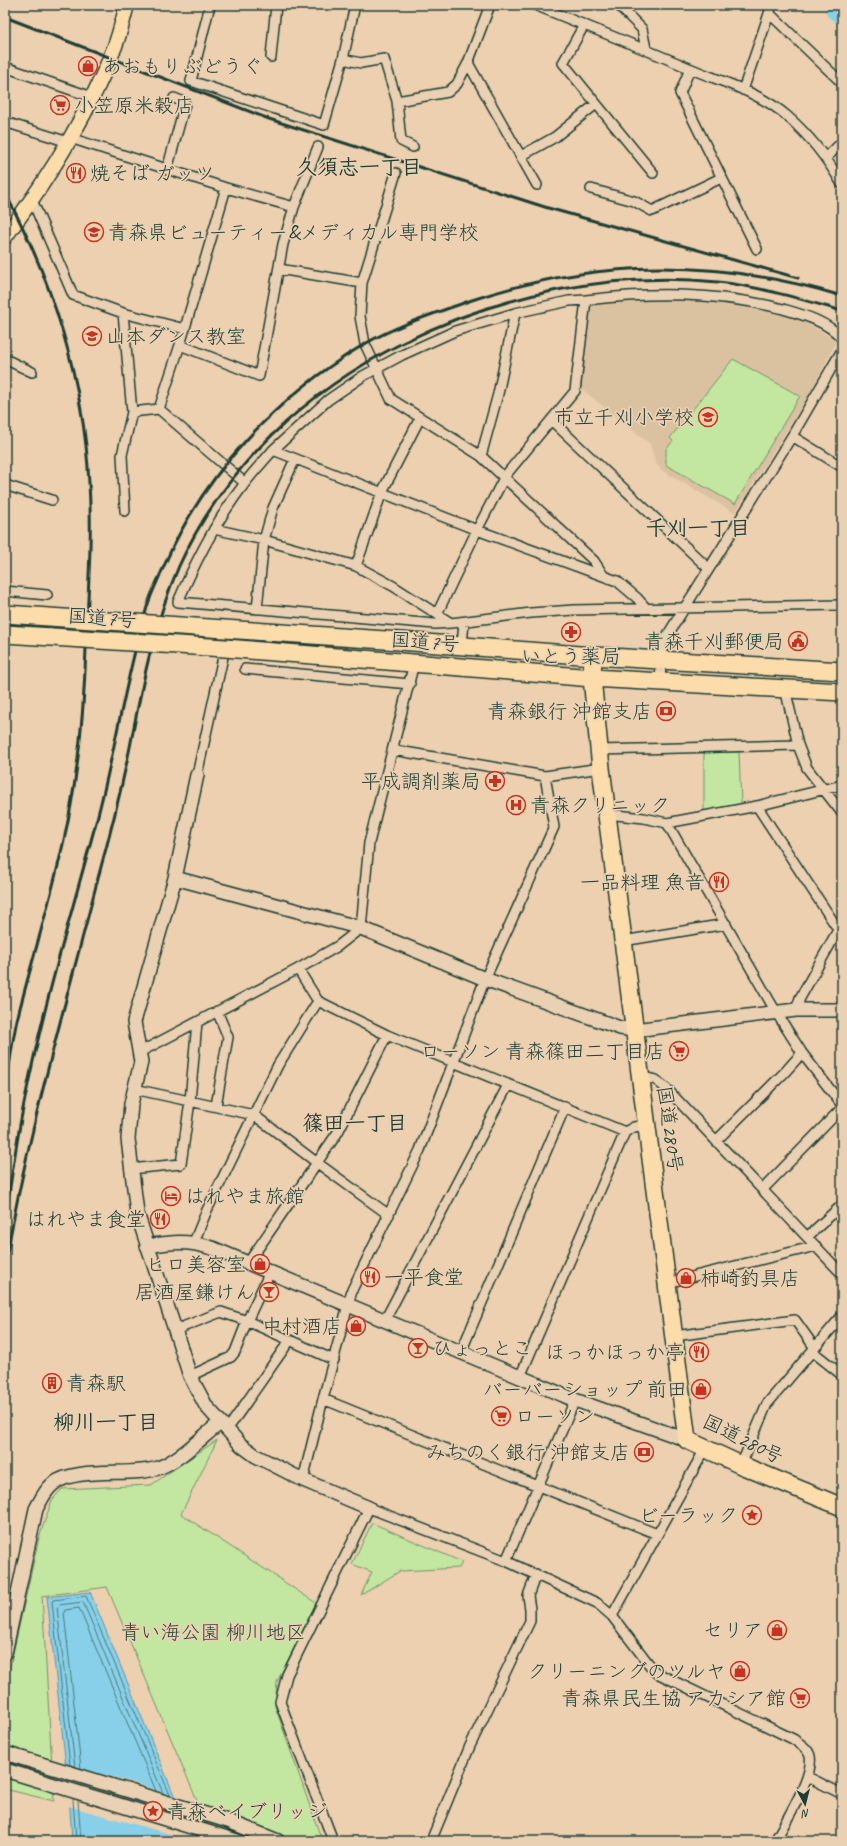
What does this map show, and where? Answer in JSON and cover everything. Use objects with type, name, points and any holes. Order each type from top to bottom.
[{"type":"highway","name":"国道7号","points":[[5,614],[400,641],[593,656],[842,671]]},
{"type":"highway","name":"国道7号","points":[[5,634],[225,648],[592,678],[842,692]]},
{"type":"highway","name":"国道280号","points":[[593,656],[592,678],[601,768],[640,1076],[648,1125],[687,1440],[741,1465],[842,1507]]},
{"type":"main road","points":[[5,237],[32,200],[69,140],[92,97],[116,45],[127,5]]},
{"type":"street","points":[[210,5],[191,81],[324,125],[343,59],[355,5]]},
{"type":"street","points":[[271,57],[276,5]]},
{"type":"street","points":[[397,101],[448,92],[457,84],[468,63],[490,5]]},
{"type":"street","points":[[534,5],[646,49],[690,69],[743,90],[770,104],[786,115],[806,134],[826,158],[842,184]]},
{"type":"street","points":[[618,5],[642,29],[646,49]]},
{"type":"street","points":[[743,90],[771,9],[840,81]]},
{"type":"street","points":[[584,25],[563,63],[653,173]]},
{"type":"street","points":[[343,59],[360,62],[384,59],[397,101],[401,141],[413,147]]},
{"type":"street","points":[[468,63],[537,185]]},
{"type":"street","points":[[5,67],[50,81],[92,97]]},
{"type":"street","points":[[690,69],[680,93],[757,249]]},
{"type":"street","points":[[167,170],[185,104],[184,102],[174,98]]},
{"type":"street","points":[[520,156],[555,137],[596,104]]},
{"type":"street","points":[[5,122],[294,207]]},
{"type":"street","points":[[826,158],[842,142]]},
{"type":"street","points":[[180,345],[259,376],[285,237],[294,207],[318,147]]},
{"type":"street","points":[[396,172],[362,283],[360,316],[365,344],[391,399],[481,456],[505,476],[594,561],[603,575]]},
{"type":"street","points":[[591,189],[634,201],[652,211],[721,178]]},
{"type":"street","points":[[159,409],[185,329],[226,188]]},
{"type":"street","points":[[32,200],[72,294],[123,313],[185,329]]},
{"type":"street","points":[[279,269],[362,283]]},
{"type":"street","points":[[842,338],[820,321],[763,304],[699,294],[626,295],[569,301],[515,313],[455,331],[402,355],[363,376],[328,400],[273,450],[245,483],[214,529],[193,566],[178,602],[435,624],[464,622],[531,613],[645,607],[684,608],[842,605]]},
{"type":"street","points":[[437,614],[477,530],[505,476],[575,391],[586,300]]},
{"type":"street","points":[[123,313],[132,412],[122,455],[124,511]]},
{"type":"street","points":[[481,456],[498,394],[515,313]]},
{"type":"street","points":[[660,682],[662,644],[695,593],[708,568],[734,531],[842,350]]},
{"type":"street","points":[[5,359],[32,372]]},
{"type":"street","points":[[132,412],[159,409],[245,483]]},
{"type":"street","points":[[356,566],[382,492],[420,418]]},
{"type":"street","points":[[551,420],[708,568]]},
{"type":"street","points":[[792,436],[842,467]]},
{"type":"street","points":[[273,450],[477,530],[603,575],[617,581],[645,607]]},
{"type":"street","points":[[257,609],[264,540],[273,508],[295,459]]},
{"type":"street","points":[[5,485],[52,500]]},
{"type":"street","points":[[214,529],[264,540],[356,566],[393,586],[451,623]]},
{"type":"street","points":[[5,591],[47,595]]},
{"type":"street","points":[[462,646],[464,622]]},
{"type":"street","points":[[225,648],[175,878],[134,1022],[141,1062],[140,1073],[134,1089],[128,1121],[130,1169],[137,1213],[190,1376],[200,1398],[223,1426],[256,1456],[303,1480],[369,1508],[506,1561],[597,1603],[612,1616],[655,1672],[793,1739],[805,1747],[810,1757],[808,1777],[775,1841]]},
{"type":"street","points":[[140,1052],[217,1010],[298,969],[338,946],[361,928],[369,843],[410,684],[407,662]]},
{"type":"street","points":[[245,669],[410,684]]},
{"type":"street","points":[[785,688],[798,745],[807,768],[842,813]]},
{"type":"street","points":[[599,750],[798,745]]},
{"type":"street","points":[[393,750],[545,776],[601,768]]},
{"type":"street","points":[[303,1480],[352,1290],[420,1150],[485,978],[554,827],[545,776]]},
{"type":"street","points":[[607,814],[644,818],[667,823],[757,806],[842,785]]},
{"type":"street","points":[[757,806],[841,928],[800,998],[796,1010]]},
{"type":"street","points":[[667,823],[776,1012],[802,1053],[842,1105]]},
{"type":"street","points":[[175,878],[361,928],[485,978],[620,1028],[634,1030],[796,1010],[842,1010]]},
{"type":"street","points":[[623,941],[726,924]]},
{"type":"street","points":[[298,969],[318,1001],[387,1035],[625,1132]]},
{"type":"street","points":[[194,1242],[207,1210],[278,1065],[318,1001]]},
{"type":"street","points":[[216,1106],[228,1036],[217,1010]]},
{"type":"street","points":[[130,1169],[181,1164],[190,1101],[197,1022]]},
{"type":"street","points":[[248,1263],[338,1132],[387,1035]]},
{"type":"street","points":[[716,1140],[785,1072],[802,1053]]},
{"type":"street","points":[[640,1076],[656,1080],[668,1090],[842,1274]]},
{"type":"street","points":[[384,1320],[508,1085]]},
{"type":"street","points":[[134,1089],[254,1115],[389,1215]]},
{"type":"street","points":[[461,1352],[564,1107]]},
{"type":"street","points":[[762,1189],[842,1108]]},
{"type":"street","points":[[520,1377],[625,1132],[634,1126],[648,1125]]},
{"type":"street","points":[[807,1237],[842,1205]]},
{"type":"street","points":[[147,1246],[177,1242],[194,1242],[348,1304],[575,1400],[687,1440]]},
{"type":"street","points":[[667,1283],[816,1246]]},
{"type":"street","points":[[190,1376],[231,1357],[235,1352],[247,1321],[270,1272]]},
{"type":"street","points":[[175,1330],[221,1312],[247,1321],[334,1360]]},
{"type":"street","points":[[741,1465],[767,1404],[842,1316]]},
{"type":"street","points":[[674,1336],[795,1320],[814,1350],[842,1375]]},
{"type":"street","points":[[5,1653],[34,1516],[44,1494],[54,1483],[68,1478],[157,1468],[174,1460],[223,1426],[290,1340]]},
{"type":"street","points":[[323,1399],[658,1534]]},
{"type":"street","points":[[506,1561],[537,1485],[575,1400]]},
{"type":"street","points":[[612,1616],[706,1449]]},
{"type":"street","points":[[335,1841],[280,1702],[287,1674],[369,1508]]},
{"type":"street","points":[[431,1841],[470,1746],[528,1626],[530,1608],[528,1596],[536,1574]]},
{"type":"street","points":[[5,1753],[228,1821],[278,1841]]},
{"type":"street","points":[[5,1770],[237,1841]]},
{"type":"street","points":[[808,1777],[842,1794]]},
{"type":"shaded area","points":[[642,299],[700,300],[753,306],[807,323],[837,341],[810,393],[735,513],[661,470],[655,462],[650,444],[579,387],[588,306],[593,304]]},
{"type":"green space","points":[[733,359],[800,396],[735,504],[666,465],[666,449],[673,441],[670,438]]},
{"type":"green space","points":[[739,752],[741,804],[704,811],[704,753]]},
{"type":"green space","name":"青い海公園 柳川地区","points":[[217,1440],[181,1514],[316,1603],[277,1682],[275,1706],[322,1841],[214,1841],[107,1587],[42,1596],[54,1801],[5,1789],[5,1689],[39,1538],[52,1500],[62,1489],[151,1485]]},
{"type":"green space","points":[[372,1523],[462,1562],[459,1568],[400,1571],[361,1595],[372,1572],[352,1564]]},
{"type":"water","points":[[90,1592],[193,1841],[72,1841],[69,1793],[47,1597]]},
{"type":"pier","points":[[64,1764],[128,1781],[177,1797],[195,1841],[190,1841],[170,1834],[68,1806]]},
{"type":"waterway","points":[[835,10],[842,15]]},
{"type":"railway","points":[[5,17],[269,119],[548,208],[798,278]]},
{"type":"railway","points":[[5,193],[38,261],[63,333],[73,370],[81,407],[86,445],[90,518],[84,690],[75,782],[60,859],[17,1020],[5,1088]]},
{"type":"railway","points":[[5,1218],[20,1125],[34,1059],[51,989],[98,815],[133,658],[150,597],[181,532],[200,500],[222,469],[246,440],[301,388],[363,345],[389,331],[417,320],[472,300],[519,286],[565,276],[611,270],[657,268],[703,269],[749,275],[795,284],[842,296]]},
{"type":"railway","points":[[5,1266],[35,1120],[115,813],[127,763],[144,678],[162,610],[179,566],[219,496],[272,436],[334,384],[404,342],[480,311],[559,290],[639,280],[718,282],[734,284],[765,290],[842,311]]},
{"type":"place","name":"あおもりぶどうぐ","points":[[88,66]]},
{"type":"place","name":"小笠原米穀店","points":[[60,105]]},
{"type":"place","name":"焼そば ガッツ","points":[[76,173]]},
{"type":"place","name":"青森県ビューティー&メディカル専門学校","points":[[94,232]]},
{"type":"place","name":"山本ダンス教室","points":[[92,336]]},
{"type":"place","name":"市立千刈小学校","points":[[708,417]]},
{"type":"place","name":"いとう薬局","points":[[571,632]]},
{"type":"place","name":"青森千刈郵便局","points":[[798,641]]},
{"type":"place","name":"青森銀行 沖館支店","points":[[666,711]]},
{"type":"place","name":"平成調剤薬局","points":[[495,781]]},
{"type":"place","name":"青森クリニック","points":[[516,805]]},
{"type":"place","name":"一品料理 魚音","points":[[719,882]]},
{"type":"place","name":"ローソン 青森篠田二丁目店","points":[[679,1051]]},
{"type":"place","name":"はれやま旅館","points":[[171,1196]]},
{"type":"place","name":"はれやま食堂","points":[[160,1219]]},
{"type":"place","name":"ヒロ美容室","points":[[260,1264]]},
{"type":"place","name":"一平食堂","points":[[370,1277]]},
{"type":"place","name":"柿崎釣具店","points":[[686,1278]]},
{"type":"place","name":"居酒屋鎌けん","points":[[269,1292]]},
{"type":"place","name":"中村酒店","points":[[356,1326]]},
{"type":"place","name":"ひょっとこ","points":[[418,1348]]},
{"type":"place","name":"ほっかほっか亭","points":[[699,1352]]},
{"type":"place","name":"青森駅","points":[[52,1383]]},
{"type":"place","name":"バーバーショップ 前田","points":[[701,1389]]},
{"type":"place","name":"ローソン","points":[[501,1416]]},
{"type":"place","name":"みちのく銀行 沖館支店","points":[[644,1452]]},
{"type":"place","name":"ビーラック","points":[[752,1515]]},
{"type":"place","name":"セリア","points":[[777,1630]]},
{"type":"place","name":"クリーニングのツルヤ","points":[[740,1671]]},
{"type":"place","name":"青森県民生協 アカシア館","points":[[800,1698]]},
{"type":"place","name":"青森ベイブリッジ","points":[[153,1811]]},
{"type":"district","name":"久須志一丁目","points":[[359,167]]},
{"type":"district","name":"千刈一丁目","points":[[698,528]]},
{"type":"district","name":"篠田一丁目","points":[[355,1123]]},
{"type":"district","name":"柳川一丁目","points":[[106,1422]]}]
